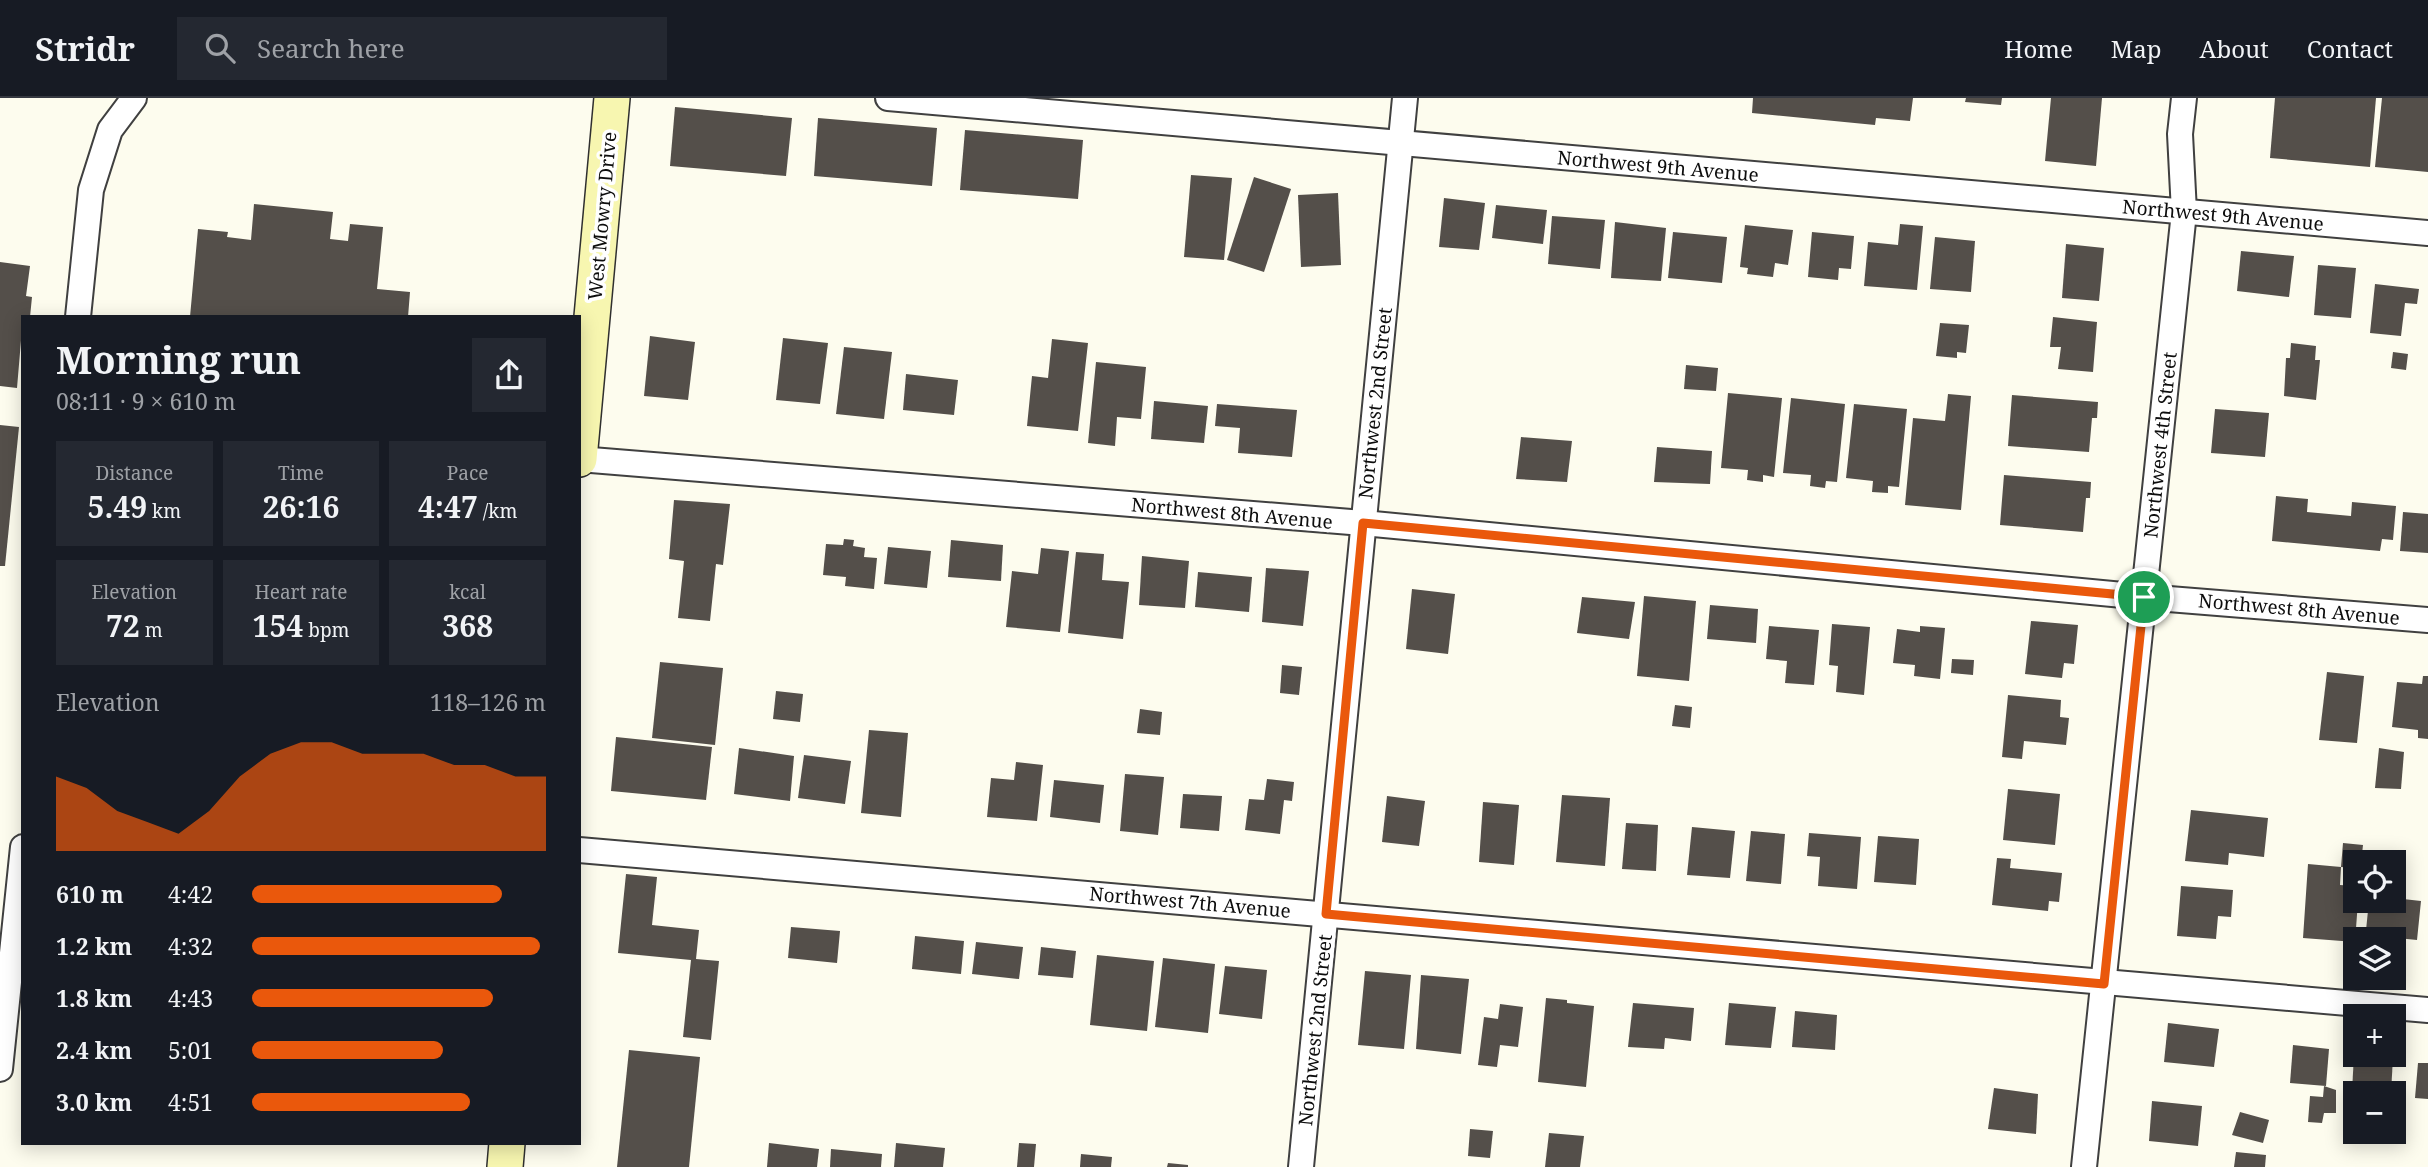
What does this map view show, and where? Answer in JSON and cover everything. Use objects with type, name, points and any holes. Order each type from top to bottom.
[{"type":"street","points":[[78,315],[91,190],[110,130],[134,98]]},
{"type":"street","name":"West Mowry Drive","points":[[581,437],[612,98]]},
{"type":"street","name":"Northwest 9th Avenue","points":[[888,98],[2428,233]]},
{"type":"street","name":"Northwest 2nd Street","points":[[1301,1167],[1405,98]]},
{"type":"street","name":"Northwest 4th Street","points":[[2084,1167],[2184,212],[2180,134],[2184,98]]},
{"type":"street","name":"Northwest 8th Avenue","points":[[581,459],[1363,523],[2144,597],[2428,620]]},
{"type":"street","name":"Northwest 7th Avenue","points":[[581,850],[2428,1010]]},
{"type":"street","points":[[0,1069],[21,866]]},
{"type":"street","points":[[505,1167],[507,1145]]},
{"type":"building","points":[[1753,98],[1913,98],[1910,121],[1876,118],[1875,125],[1752,113]]},
{"type":"building","points":[[1966,98],[2002,98],[2001,105],[1965,102]]},
{"type":"building","points":[[2051,98],[2102,98],[2096,166],[2045,161]]},
{"type":"building","points":[[2275,98],[2376,98],[2370,167],[2270,158]]},
{"type":"building","points":[[2382,98],[2428,98],[2428,172],[2375,167]]},
{"type":"building","points":[[675,107],[792,118],[786,176],[670,166]]},
{"type":"building","points":[[818,118],[937,128],[932,186],[814,176]]},
{"type":"building","points":[[965,130],[1083,140],[1078,199],[960,190]]},
{"type":"building","points":[[1191,175],[1232,178],[1224,260],[1184,257]]},
{"type":"building","points":[[1254,177],[1291,189],[1264,272],[1227,260]]},
{"type":"building","points":[[1338,193],[1341,265],[1301,267],[1298,195]]},
{"type":"building","points":[[1444,198],[1485,203],[1479,250],[1439,247]]},
{"type":"building","points":[[254,204],[333,212],[330,239],[348,241],[350,224],[383,227],[377,289],[410,292],[408,315],[190,315],[198,229],[228,232],[227,237],[251,240]]},
{"type":"building","points":[[1496,205],[1547,210],[1543,244],[1492,238]]},
{"type":"building","points":[[1552,216],[1605,220],[1600,269],[1548,264]]},
{"type":"building","points":[[1615,222],[1666,228],[1661,281],[1611,278]]},
{"type":"building","points":[[1900,224],[1923,226],[1917,290],[1864,286],[1868,242],[1898,245]]},
{"type":"building","points":[[1745,225],[1793,230],[1788,265],[1775,263],[1773,277],[1747,274],[1748,268],[1740,267]]},
{"type":"building","points":[[1673,232],[1727,237],[1722,283],[1668,278]]},
{"type":"building","points":[[1812,232],[1854,236],[1851,269],[1839,268],[1838,280],[1808,277]]},
{"type":"building","points":[[1935,237],[1975,241],[1971,292],[1930,289]]},
{"type":"building","points":[[2066,244],[2104,248],[2099,301],[2062,298]]},
{"type":"building","points":[[2241,251],[2294,256],[2289,297],[2237,291]]},
{"type":"building","points":[[0,262],[30,266],[26,296],[32,297],[30,315],[21,315],[17,388],[0,386]]},
{"type":"building","points":[[2318,265],[2356,268],[2351,318],[2314,315]]},
{"type":"building","points":[[2375,284],[2419,289],[2417,304],[2405,303],[2401,336],[2370,333]]},
{"type":"building","points":[[2053,317],[2097,322],[2093,372],[2058,369],[2061,347],[2050,347]]},
{"type":"building","points":[[1940,323],[1969,325],[1966,353],[1957,352],[1957,358],[1936,356]]},
{"type":"building","points":[[650,336],[695,342],[688,400],[644,396]]},
{"type":"building","points":[[783,338],[828,343],[820,404],[776,400]]},
{"type":"building","points":[[1052,339],[1088,343],[1078,431],[1027,426],[1032,376],[1048,378]]},
{"type":"building","points":[[2291,343],[2316,346],[2315,360],[2320,360],[2316,400],[2284,396],[2286,358],[2290,358]]},
{"type":"building","points":[[844,347],[892,352],[884,419],[836,414]]},
{"type":"building","points":[[2393,352],[2408,354],[2406,370],[2391,368]]},
{"type":"building","points":[[1096,362],[1146,367],[1141,419],[1117,417],[1115,446],[1088,443]]},
{"type":"building","points":[[1686,365],[1718,368],[1716,391],[1684,389]]},
{"type":"building","points":[[906,374],[958,380],[954,415],[903,410]]},
{"type":"building","points":[[1728,393],[1782,398],[1774,477],[1763,475],[1763,482],[1747,480],[1748,470],[1721,468]]},
{"type":"building","points":[[1948,394],[1971,396],[1961,510],[1905,505],[1913,418],[1945,421]]},
{"type":"building","points":[[2012,395],[2098,402],[2097,418],[2092,418],[2089,452],[2008,446]]},
{"type":"building","points":[[1791,398],[1845,404],[1837,482],[1826,481],[1825,488],[1810,486],[1811,475],[1783,473]]},
{"type":"building","points":[[1154,401],[1208,406],[1204,443],[1151,439]]},
{"type":"building","points":[[1217,404],[1297,410],[1292,457],[1238,453],[1240,428],[1215,426]]},
{"type":"building","points":[[1854,404],[1907,409],[1899,487],[1888,486],[1888,493],[1872,492],[1873,481],[1846,478]]},
{"type":"building","points":[[2215,409],[2269,413],[2265,457],[2211,453]]},
{"type":"building","points":[[0,425],[19,427],[5,566],[0,566]]},
{"type":"building","points":[[1521,437],[1572,441],[1567,482],[1516,479]]},
{"type":"building","points":[[1657,447],[1712,451],[1710,484],[1654,482]]},
{"type":"building","points":[[2004,475],[2091,482],[2090,498],[2086,498],[2083,532],[2000,525]]},
{"type":"building","points":[[2276,496],[2308,499],[2307,512],[2351,516],[2352,502],[2396,506],[2393,540],[2382,539],[2380,551],[2272,541]]},
{"type":"building","points":[[674,500],[730,504],[723,565],[716,564],[710,621],[678,618],[684,561],[669,559]]},
{"type":"building","points":[[2403,512],[2428,514],[2428,553],[2400,551]]},
{"type":"building","points":[[844,539],[854,540],[853,546],[865,548],[864,557],[877,558],[874,589],[845,586],[846,577],[823,575],[826,544],[843,545]]},
{"type":"building","points":[[951,540],[1003,545],[1001,581],[948,577]]},
{"type":"building","points":[[888,547],[931,551],[927,588],[884,584]]},
{"type":"building","points":[[1041,548],[1069,551],[1060,632],[1006,627],[1012,571],[1038,574]]},
{"type":"building","points":[[1076,552],[1104,554],[1102,580],[1129,582],[1123,639],[1068,633]]},
{"type":"building","points":[[1142,556],[1189,561],[1185,608],[1139,605]]},
{"type":"building","points":[[1266,568],[1309,571],[1303,626],[1262,622]]},
{"type":"building","points":[[1198,572],[1252,577],[1249,612],[1195,607]]},
{"type":"building","points":[[1412,589],[1455,594],[1448,654],[1406,649]]},
{"type":"building","points":[[1644,596],[1696,601],[1689,681],[1637,676]]},
{"type":"building","points":[[1582,597],[1635,602],[1629,639],[1577,633]]},
{"type":"building","points":[[1710,605],[1758,609],[1756,643],[1707,639]]},
{"type":"building","points":[[2031,621],[2078,625],[2074,664],[2064,663],[2062,678],[2025,674]]},
{"type":"building","points":[[1832,624],[1870,627],[1864,695],[1836,692],[1838,666],[1829,665]]},
{"type":"building","points":[[1769,626],[1819,630],[1814,685],[1785,683],[1787,661],[1766,659]]},
{"type":"building","points":[[1920,626],[1945,628],[1940,679],[1914,676],[1915,665],[1893,663],[1897,629],[1920,632]]},
{"type":"building","points":[[1952,659],[1974,660],[1973,675],[1951,673]]},
{"type":"building","points":[[660,662],[723,668],[715,745],[652,738]]},
{"type":"building","points":[[1282,665],[1302,667],[1299,695],[1280,693]]},
{"type":"building","points":[[2327,672],[2364,676],[2357,743],[2319,740]]},
{"type":"building","points":[[2423,676],[2428,676],[2428,739],[2418,738],[2418,730],[2392,727],[2397,682],[2422,684]]},
{"type":"building","points":[[776,691],[803,694],[800,722],[773,719]]},
{"type":"building","points":[[2008,695],[2061,700],[2060,717],[2069,718],[2066,745],[2024,741],[2022,759],[2002,757]]},
{"type":"building","points":[[1675,705],[1692,707],[1690,728],[1672,726]]},
{"type":"building","points":[[1140,709],[1162,712],[1160,735],[1137,733]]},
{"type":"building","points":[[869,730],[908,733],[901,817],[861,813]]},
{"type":"building","points":[[616,737],[712,747],[706,800],[611,791]]},
{"type":"building","points":[[739,748],[794,756],[790,801],[734,794]]},
{"type":"building","points":[[2379,748],[2404,752],[2401,789],[2375,788]]},
{"type":"building","points":[[804,755],[851,761],[845,804],[798,798]]},
{"type":"building","points":[[1016,762],[1043,765],[1037,821],[987,817],[991,778],[1014,780]]},
{"type":"building","points":[[1125,774],[1164,777],[1158,835],[1120,831]]},
{"type":"building","points":[[1267,779],[1294,782],[1292,801],[1284,800],[1280,834],[1245,830],[1249,799],[1264,800]]},
{"type":"building","points":[[1054,780],[1104,785],[1100,823],[1050,817]]},
{"type":"building","points":[[2008,789],[2060,794],[2055,845],[2003,840]]},
{"type":"building","points":[[1183,794],[1222,796],[1219,831],[1180,828]]},
{"type":"building","points":[[1562,795],[1610,798],[1605,866],[1556,862]]},
{"type":"building","points":[[1387,796],[1425,801],[1419,846],[1382,842]]},
{"type":"building","points":[[1483,802],[1519,805],[1514,865],[1479,862]]},
{"type":"building","points":[[2191,810],[2268,818],[2264,857],[2229,853],[2228,865],[2185,861]]},
{"type":"building","points":[[1626,823],[1658,825],[1656,871],[1622,869]]},
{"type":"building","points":[[1692,827],[1735,831],[1730,878],[1687,875]]},
{"type":"building","points":[[1751,831],[1785,834],[1781,884],[1746,881]]},
{"type":"building","points":[[1809,833],[1861,837],[1857,889],[1818,886],[1820,857],[1807,856]]},
{"type":"building","points":[[1878,836],[1919,839],[1916,885],[1874,882]]},
{"type":"building","points":[[2343,843],[2363,845],[2362,850],[2343,850],[2341,867]]},
{"type":"building","points":[[1997,858],[2011,859],[2010,868],[2062,873],[2059,902],[2049,901],[2048,911],[1992,905]]},
{"type":"building","points":[[2308,864],[2341,867],[2343,913],[2357,913],[2356,927],[2343,927],[2343,941],[2303,938]]},
{"type":"building","points":[[626,874],[657,877],[652,925],[699,930],[696,959],[719,961],[711,1040],[683,1037],[691,960],[618,953]]},
{"type":"building","points":[[2181,886],[2233,890],[2231,917],[2218,916],[2216,939],[2177,936]]},
{"type":"building","points":[[2406,899],[2421,901],[2417,940],[2406,939],[2406,927],[2366,927],[2368,913],[2406,913]]},
{"type":"building","points":[[791,927],[840,931],[837,963],[788,958]]},
{"type":"building","points":[[915,936],[964,941],[961,974],[912,969]]},
{"type":"building","points":[[976,942],[1023,947],[1019,979],[972,974]]},
{"type":"building","points":[[1041,947],[1076,951],[1073,978],[1038,975]]},
{"type":"building","points":[[1097,955],[1154,961],[1147,1031],[1090,1025]]},
{"type":"building","points":[[1163,958],[1215,964],[1208,1033],[1155,1027]]},
{"type":"building","points":[[1225,966],[1267,970],[1262,1019],[1219,1014]]},
{"type":"building","points":[[1365,971],[1411,975],[1404,1049],[1358,1045]]},
{"type":"building","points":[[1421,975],[1469,979],[1461,1054],[1416,1049]]},
{"type":"building","points":[[1546,998],[1594,1006],[1586,1087],[1538,1082]]},
{"type":"building","points":[[1633,1003],[1694,1008],[1691,1041],[1665,1038],[1664,1049],[1628,1047]]},
{"type":"building","points":[[1729,1003],[1776,1007],[1771,1048],[1725,1045]]},
{"type":"building","points":[[1500,1004],[1523,1007],[1518,1047],[1500,1045],[1497,1067],[1478,1065],[1484,1017],[1498,1019]]},
{"type":"building","points":[[1795,1011],[1837,1015],[1835,1050],[1792,1047]]},
{"type":"building","points":[[2168,1023],[2219,1029],[2214,1067],[2164,1062]]},
{"type":"building","points":[[2293,1045],[2329,1049],[2326,1086],[2290,1083]]},
{"type":"building","points":[[629,1050],[700,1057],[689,1167],[617,1167]]},
{"type":"building","points":[[2418,1063],[2428,1063],[2428,1099],[2415,1098]]},
{"type":"building","points":[[2353,1067],[2392,1067],[2392,1081],[2353,1081]]},
{"type":"building","points":[[2324,1086],[2336,1090],[2336,1113],[2324,1113],[2322,1123],[2308,1122],[2310,1096],[2323,1097]]},
{"type":"building","points":[[1994,1088],[2038,1094],[2036,1134],[1988,1129]]},
{"type":"building","points":[[2152,1101],[2202,1106],[2198,1146],[2149,1141]]},
{"type":"building","points":[[2240,1112],[2269,1120],[2263,1143],[2232,1135]]},
{"type":"building","points":[[1470,1129],[1493,1131],[1490,1158],[1468,1156]]},
{"type":"building","points":[[1549,1133],[1584,1136],[1580,1167],[1545,1167]]},
{"type":"building","points":[[769,1143],[819,1149],[817,1167],[767,1167]]},
{"type":"building","points":[[896,1143],[945,1148],[943,1167],[894,1167]]},
{"type":"building","points":[[1019,1143],[1036,1144],[1034,1167],[1017,1167]]},
{"type":"building","points":[[831,1149],[882,1154],[881,1167],[830,1167]]},
{"type":"building","points":[[2236,1152],[2266,1155],[2265,1167],[2234,1167]]},
{"type":"building","points":[[1081,1154],[1112,1157],[1111,1167],[1080,1167]]},
{"type":"building","points":[[1168,1163],[1188,1165],[1188,1167],[1167,1167]]},
{"type":"route","points":[[1363,523],[2144,597],[2104,984],[1326,914],[1363,523]]}]
